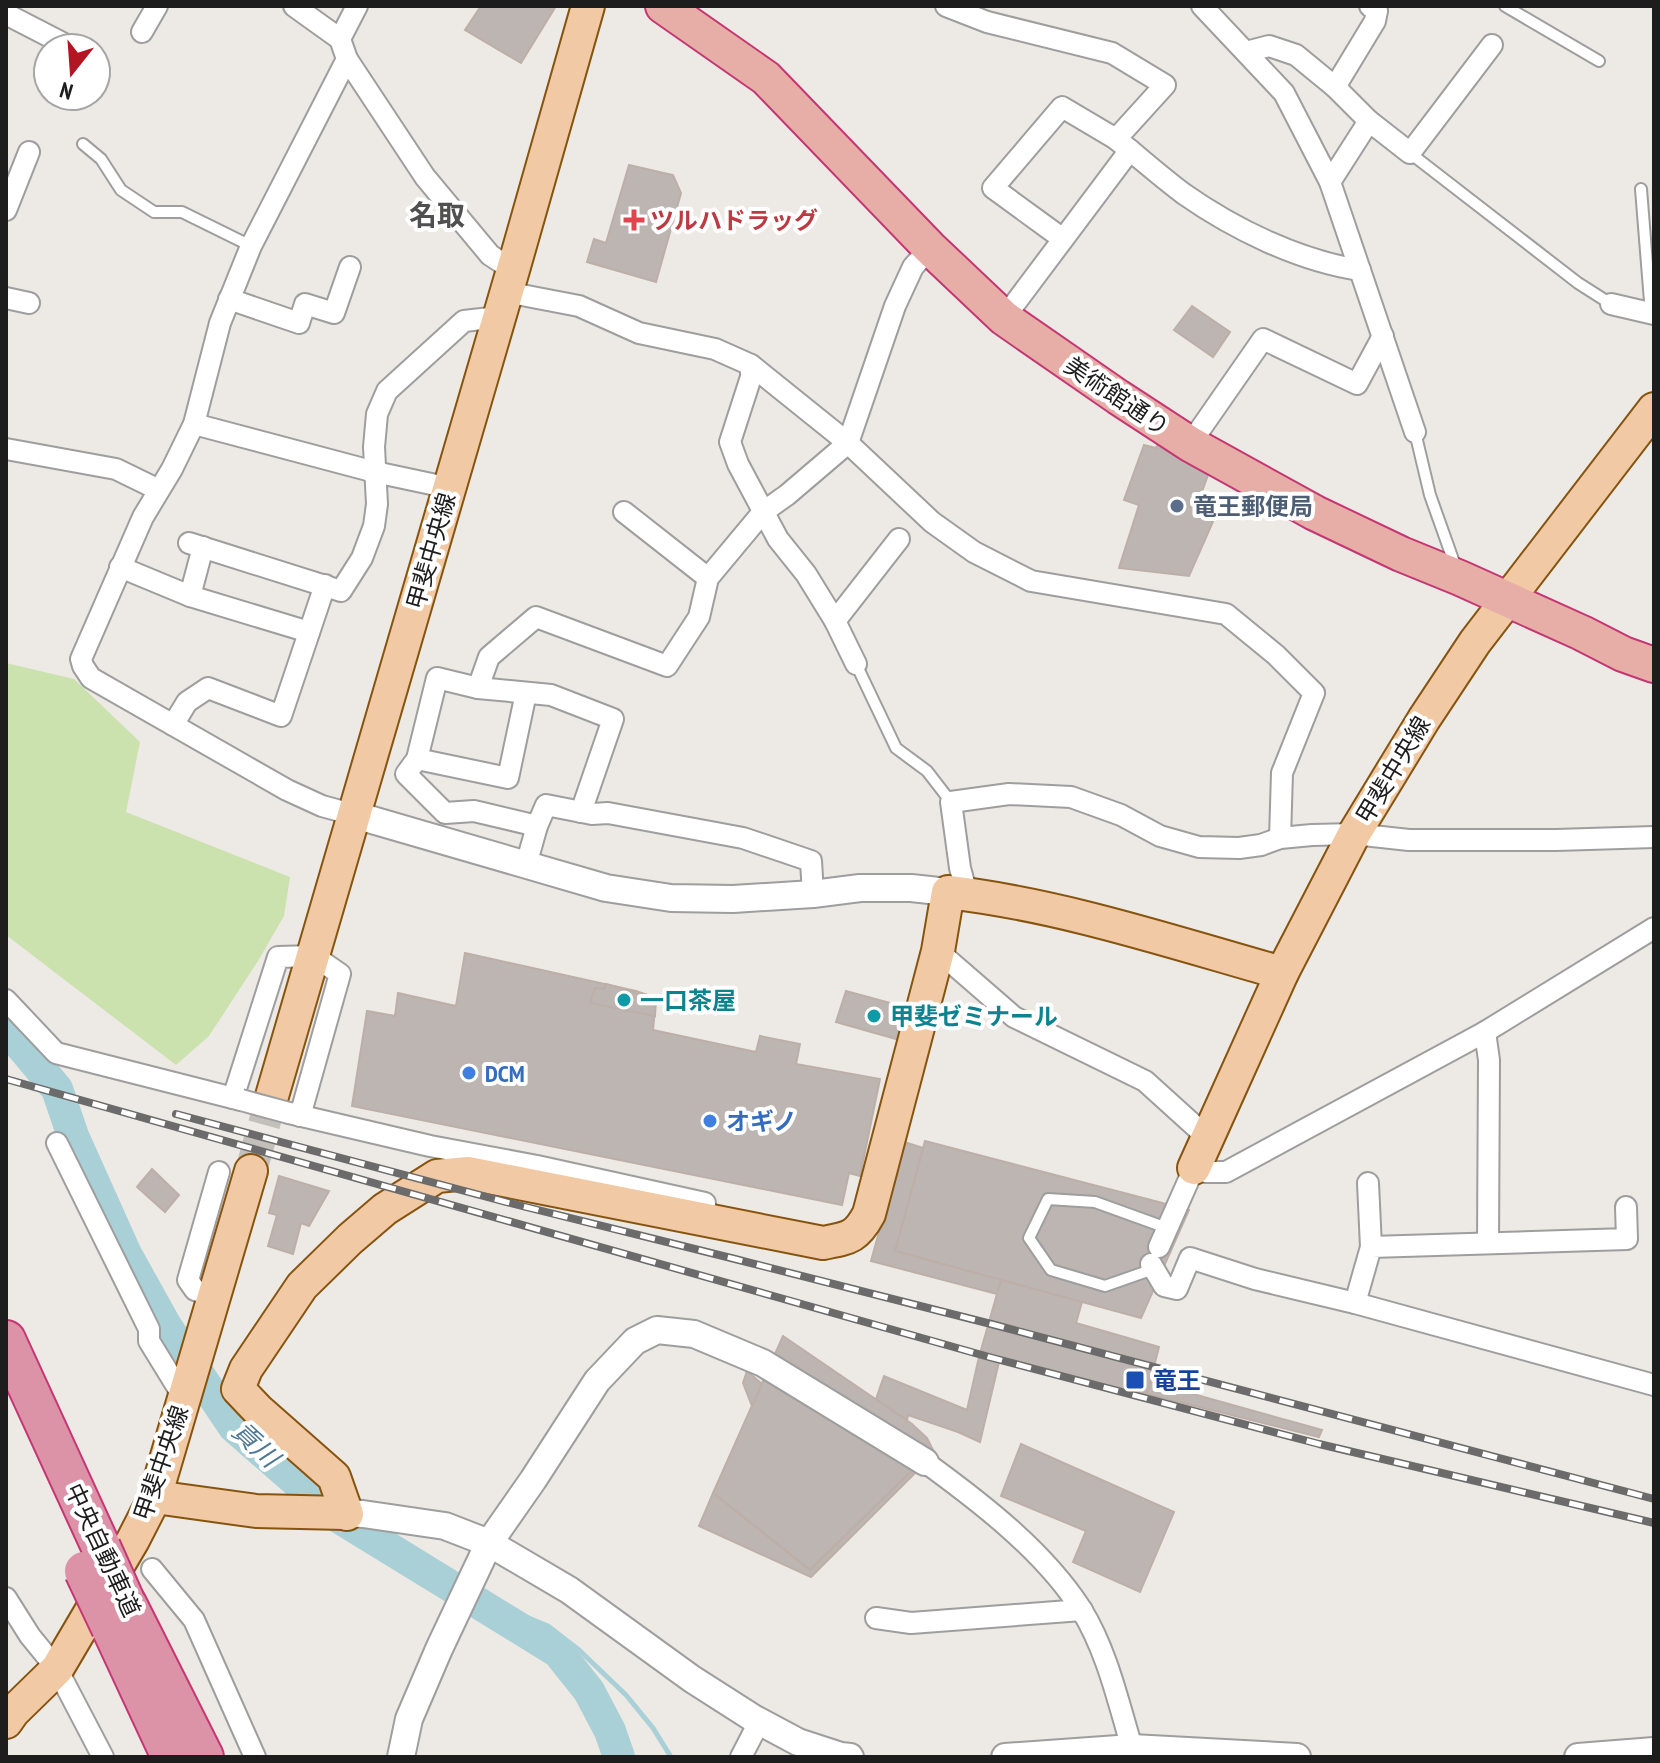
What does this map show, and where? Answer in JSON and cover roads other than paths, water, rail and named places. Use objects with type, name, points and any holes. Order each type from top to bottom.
[{"type":"highway","name":"美術館通り","points":[[663,6],[766,78],[930,248],[1004,318],[1106,389],[1190,444],[1315,513],[1623,654],[1654,665]]},
{"type":"highway","name":"中央自動車道","points":[[6,1340],[93,1559],[119,1616],[171,1757]]},
{"type":"highway","name":"中央自動車道","points":[[6,1403],[93,1559]]},
{"type":"highway","name":"中央自動車道","points":[[119,1616],[204,1757]]},
{"type":"main road","name":"甲斐中央線","points":[[267,1105],[314,956],[588,6]]},
{"type":"main road","name":"甲斐中央線","points":[[1194,1168],[1282,973],[1354,834],[1475,642],[1654,409]]},
{"type":"main road","points":[[155,1497],[256,1511],[346,1514],[334,1477],[238,1389],[246,1369],[302,1286],[385,1209],[437,1176],[468,1173],[823,1243],[850,1238],[860,1231],[869,1214],[938,951],[958,893],[1079,917],[1282,973]]},
{"type":"main road","name":"甲斐中央線","points":[[8,1714],[57,1669],[155,1497],[213,1300],[235,1172]]},
{"type":"street","points":[[142,32],[157,6]]},
{"type":"street","points":[[294,6],[344,49],[425,177],[490,255],[506,293]]},
{"type":"street","points":[[357,6],[344,49],[229,299],[194,424],[143,517],[81,659],[91,678],[287,790],[322,806],[606,888],[671,898],[733,899],[860,888],[911,888],[958,893],[960,868],[951,802],[1009,794],[1071,797],[1121,815],[1160,836],[1199,847],[1239,848],[1280,838],[1354,834],[1409,840],[1654,837]]},
{"type":"street","points":[[946,6],[987,22],[1112,53],[1165,85],[1063,239],[1004,318]]},
{"type":"street","points":[[1202,6],[1284,93],[1330,182],[1415,432]]},
{"type":"street","points":[[1335,87],[1375,21],[1377,11],[1370,6]]},
{"type":"street","points":[[6,14],[41,32]]},
{"type":"street","points":[[1246,52],[1269,46],[1296,55],[1335,87],[1369,121],[1410,153],[1492,45]]},
{"type":"street","points":[[1063,239],[993,188],[1062,107],[1123,145],[1184,193],[1232,225],[1297,253],[1339,267],[1360,270]]},
{"type":"street","points":[[1330,182],[1369,121]]},
{"type":"street","points":[[6,210],[29,152]]},
{"type":"street","points":[[478,688],[489,657],[536,617],[667,666],[699,617],[708,578],[763,512],[848,443],[895,306],[913,267],[930,248]]},
{"type":"street","points":[[229,299],[299,323],[305,304],[334,313],[350,267]]},
{"type":"street","points":[[190,596],[196,545],[341,591],[362,558],[374,526],[377,504],[374,447],[377,414],[387,391],[464,321],[506,293],[579,306],[639,333],[715,349],[751,365],[848,443],[932,522],[974,552],[1031,581],[1226,614],[1276,655],[1314,693],[1282,773],[1280,838]]},
{"type":"street","points":[[6,298],[29,303]]},
{"type":"street","points":[[1611,304],[1653,314]]},
{"type":"street","points":[[1190,444],[1263,339],[1357,384],[1383,336]]},
{"type":"street","points":[[751,365],[751,377],[730,442],[738,464],[778,539],[806,574],[835,621],[856,664]]},
{"type":"street","points":[[194,424],[375,472],[450,488]]},
{"type":"street","points":[[6,449],[116,469],[159,490]]},
{"type":"street","points":[[624,512],[708,578]]},
{"type":"street","points":[[835,621],[899,539]]},
{"type":"street","points":[[120,567],[190,596],[309,632]]},
{"type":"street","points":[[173,725],[187,702],[208,688],[281,716],[325,585]]},
{"type":"street","points":[[537,826],[474,811],[445,813],[406,774],[417,759],[437,678],[478,688],[551,695],[613,719],[581,812]]},
{"type":"street","points":[[417,759],[508,778],[526,693]]},
{"type":"street","points":[[526,865],[546,805],[743,838],[811,861],[813,894]]},
{"type":"street","points":[[1654,928],[1485,1032],[1226,1172],[1206,1172],[1194,1168],[1155,1256],[1164,1286],[1177,1289],[1190,1258],[1255,1279],[1355,1303],[1654,1385]]},
{"type":"street","points":[[938,951],[1014,1017],[1145,1081],[1208,1138]]},
{"type":"street","points":[[6,1000],[56,1053],[430,1146],[705,1203],[703,1219]]},
{"type":"street","points":[[1485,1032],[1489,1060],[1488,1243]]},
{"type":"street","points":[[57,1143],[149,1329],[149,1341],[184,1397]]},
{"type":"street","points":[[1355,1303],[1371,1247],[1368,1183]]},
{"type":"street","points":[[1371,1247],[1627,1239],[1626,1207]]},
{"type":"street","points":[[401,1757],[409,1719],[489,1543],[597,1381],[635,1341],[657,1330],[694,1334],[763,1363],[925,1462],[978,1500],[1050,1568],[1082,1610],[1106,1660],[1132,1748]]},
{"type":"street","points":[[346,1514],[445,1526],[489,1543],[569,1590],[692,1679],[759,1722],[798,1742],[850,1757]]},
{"type":"street","points":[[152,1569],[194,1620],[255,1757]]},
{"type":"street","points":[[6,1598],[30,1636],[57,1669],[103,1757]]},
{"type":"street","points":[[876,1618],[911,1623],[1082,1610]]},
{"type":"street","points":[[741,1757],[759,1722]]},
{"type":"street","points":[[1005,1757],[1132,1748],[1297,1757]]},
{"type":"street","points":[[1578,1757],[1654,1751]]},
{"type":"lane","points":[[1505,6],[1599,61]]},
{"type":"lane","points":[[83,144],[101,159],[121,190],[154,212],[182,212],[251,246]]},
{"type":"lane","points":[[1410,153],[1578,283],[1611,304]]},
{"type":"lane","points":[[1641,189],[1653,314]]},
{"type":"lane","points":[[1415,432],[1430,495],[1460,578]]},
{"type":"lane","points":[[856,664],[896,748],[927,771],[951,802]]},
{"type":"lane","points":[[1155,1256],[1145,1272],[1105,1286],[1051,1270],[1029,1238],[1048,1199],[1095,1202],[1167,1228]]},
{"type":"waterway","name":"貢川","points":[[6,1028],[57,1089],[73,1136],[126,1254],[166,1326],[234,1427],[335,1515],[558,1652],[589,1691],[610,1731],[619,1757]]},
{"type":"waterway","points":[[472,1595],[548,1626],[579,1650],[626,1695],[653,1728],[671,1757]]},
{"type":"tunnel","points":[[251,1171],[272,1096]]},
{"type":"railway","points":[[6,1079],[989,1357],[1319,1444],[1654,1523]]},
{"type":"railway","points":[[176,1114],[1654,1499]]},
{"type":"place","name":"ツルハドラッグ","points":[[634,220]]},
{"type":"place","name":"竜王郵便局","points":[[1177,506]]},
{"type":"place","name":"一口茶屋","points":[[624,1000]]},
{"type":"place","name":"甲斐ゼミナール","points":[[874,1016]]},
{"type":"place","name":"DCM","points":[[469,1073]]},
{"type":"place","name":"オギノ","points":[[710,1121]]},
{"type":"place","name":"竜王","points":[[1135,1380]]},
{"type":"district","name":"名取","points":[[437,214]]}]
